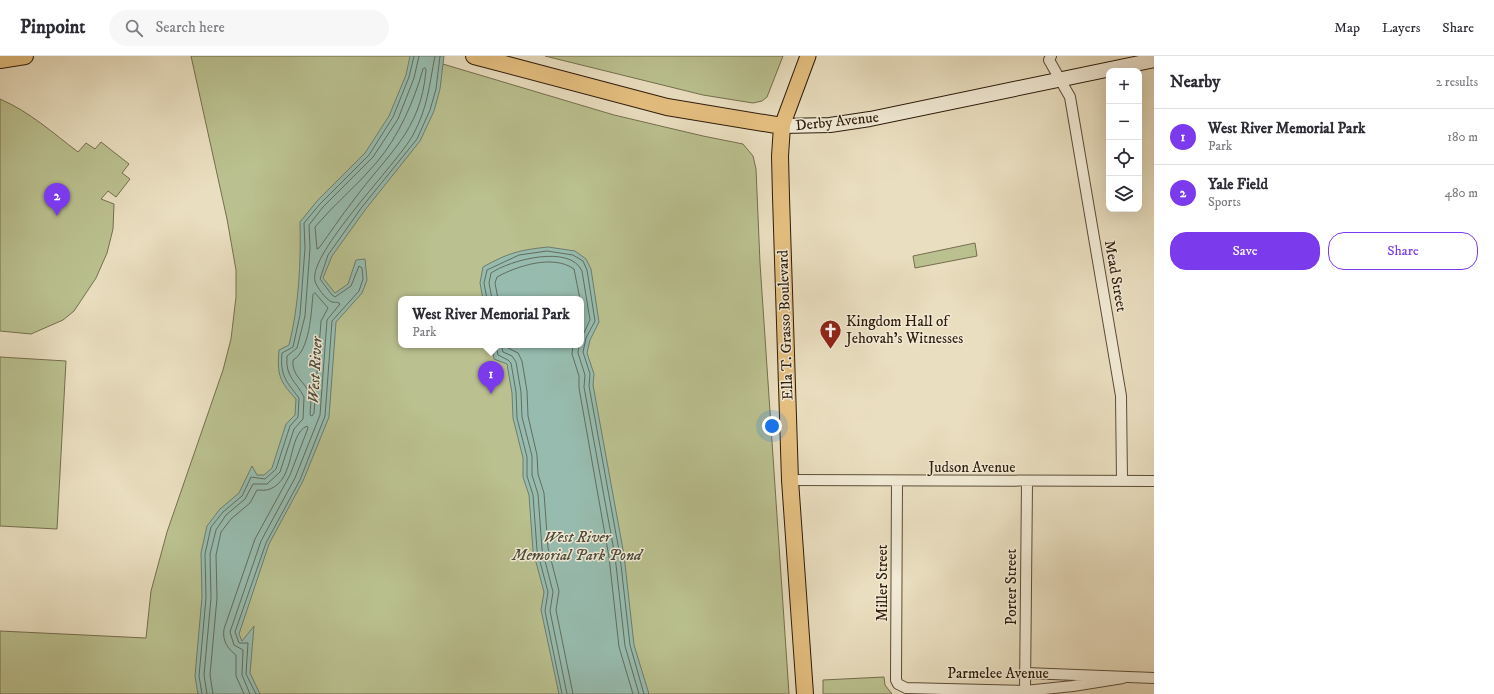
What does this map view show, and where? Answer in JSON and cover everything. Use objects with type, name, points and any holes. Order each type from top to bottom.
[{"type":"highway","points":[[0,60],[25,56]]},
{"type":"highway","name":"Derby Avenue","points":[[474,56],[667,107],[782,126]]},
{"type":"highway","name":"Ella T. Grasso Boulevard","points":[[782,126],[780,156],[790,480],[805,694]]},
{"type":"main road","name":"Ella T. Grasso Boulevard","points":[[782,126],[808,56]]},
{"type":"main road","name":"Derby Avenue","points":[[782,126],[830,125],[870,119],[1154,60]]},
{"type":"street","name":"Mead Street","points":[[1051,56],[1050,60],[1070,97],[1121,396],[1122,481]]},
{"type":"street","name":"Judson Avenue","points":[[790,480],[1027,482],[1154,481]]},
{"type":"street","name":"Miller Street","points":[[898,481],[896,680],[898,684]]},
{"type":"street","name":"Porter Street","points":[[1025,692],[1027,482]]},
{"type":"street","name":"Parmelee Avenue","points":[[1026,674],[1154,678]]},
{"type":"street","name":"Parmelee Avenue","points":[[898,684],[906,688],[1025,692],[1123,678]]},
{"type":"green space","points":[[191,56],[416,56],[614,115],[743,144],[753,156],[756,169],[760,263],[789,694],[0,694],[0,631],[146,638],[151,591],[167,532],[223,370],[231,339],[236,297],[236,270],[227,219]]},
{"type":"green space","points":[[545,56],[783,56],[767,97],[762,101],[753,103],[703,95]]},
{"type":"green space","points":[[0,99],[31,116],[78,152],[86,143],[95,149],[101,142],[129,164],[122,173],[130,179],[116,197],[108,191],[101,199],[114,204],[113,229],[107,253],[96,278],[74,311],[63,320],[31,334],[0,331]]},
{"type":"green space","points":[[975,243],[977,256],[915,268],[913,256]]},
{"type":"green space","points":[[0,357],[66,361],[57,529],[0,526]]},
{"type":"green space","points":[[884,677],[885,685],[892,694],[823,694],[823,680]]},
{"type":"water","name":"West River","points":[[410,56],[444,56],[440,89],[434,111],[420,141],[365,210],[332,256],[323,278],[335,293],[348,284],[356,260],[365,259],[367,280],[362,293],[336,322],[329,417],[303,481],[269,544],[239,634],[242,641],[254,626],[250,673],[260,694],[198,694],[195,676],[202,597],[201,553],[207,526],[220,509],[239,493],[252,466],[257,475],[264,475],[272,468],[286,424],[295,415],[296,399],[280,377],[278,358],[279,350],[289,345],[295,315],[300,268],[300,222],[317,201],[365,153],[389,116],[406,75]]},
{"type":"water","name":"West River Memorial Park Pond","points":[[548,247],[575,251],[586,259],[591,269],[599,322],[590,340],[587,353],[594,374],[593,385],[624,555],[634,645],[649,694],[559,694],[541,610],[544,592],[533,551],[529,495],[523,477],[523,458],[513,418],[512,393],[507,364],[494,359],[492,348],[584,348],[584,296],[482,296],[480,283],[483,267],[507,255],[529,249]]},
{"type":"place","name":"Yale Field","points":[[57,216]]},
{"type":"place","name":"Kingdom Hall of Jehovah's Witnesses","points":[[830,350]]},
{"type":"place","name":"West River Memorial Park","points":[[491,394]]}]
